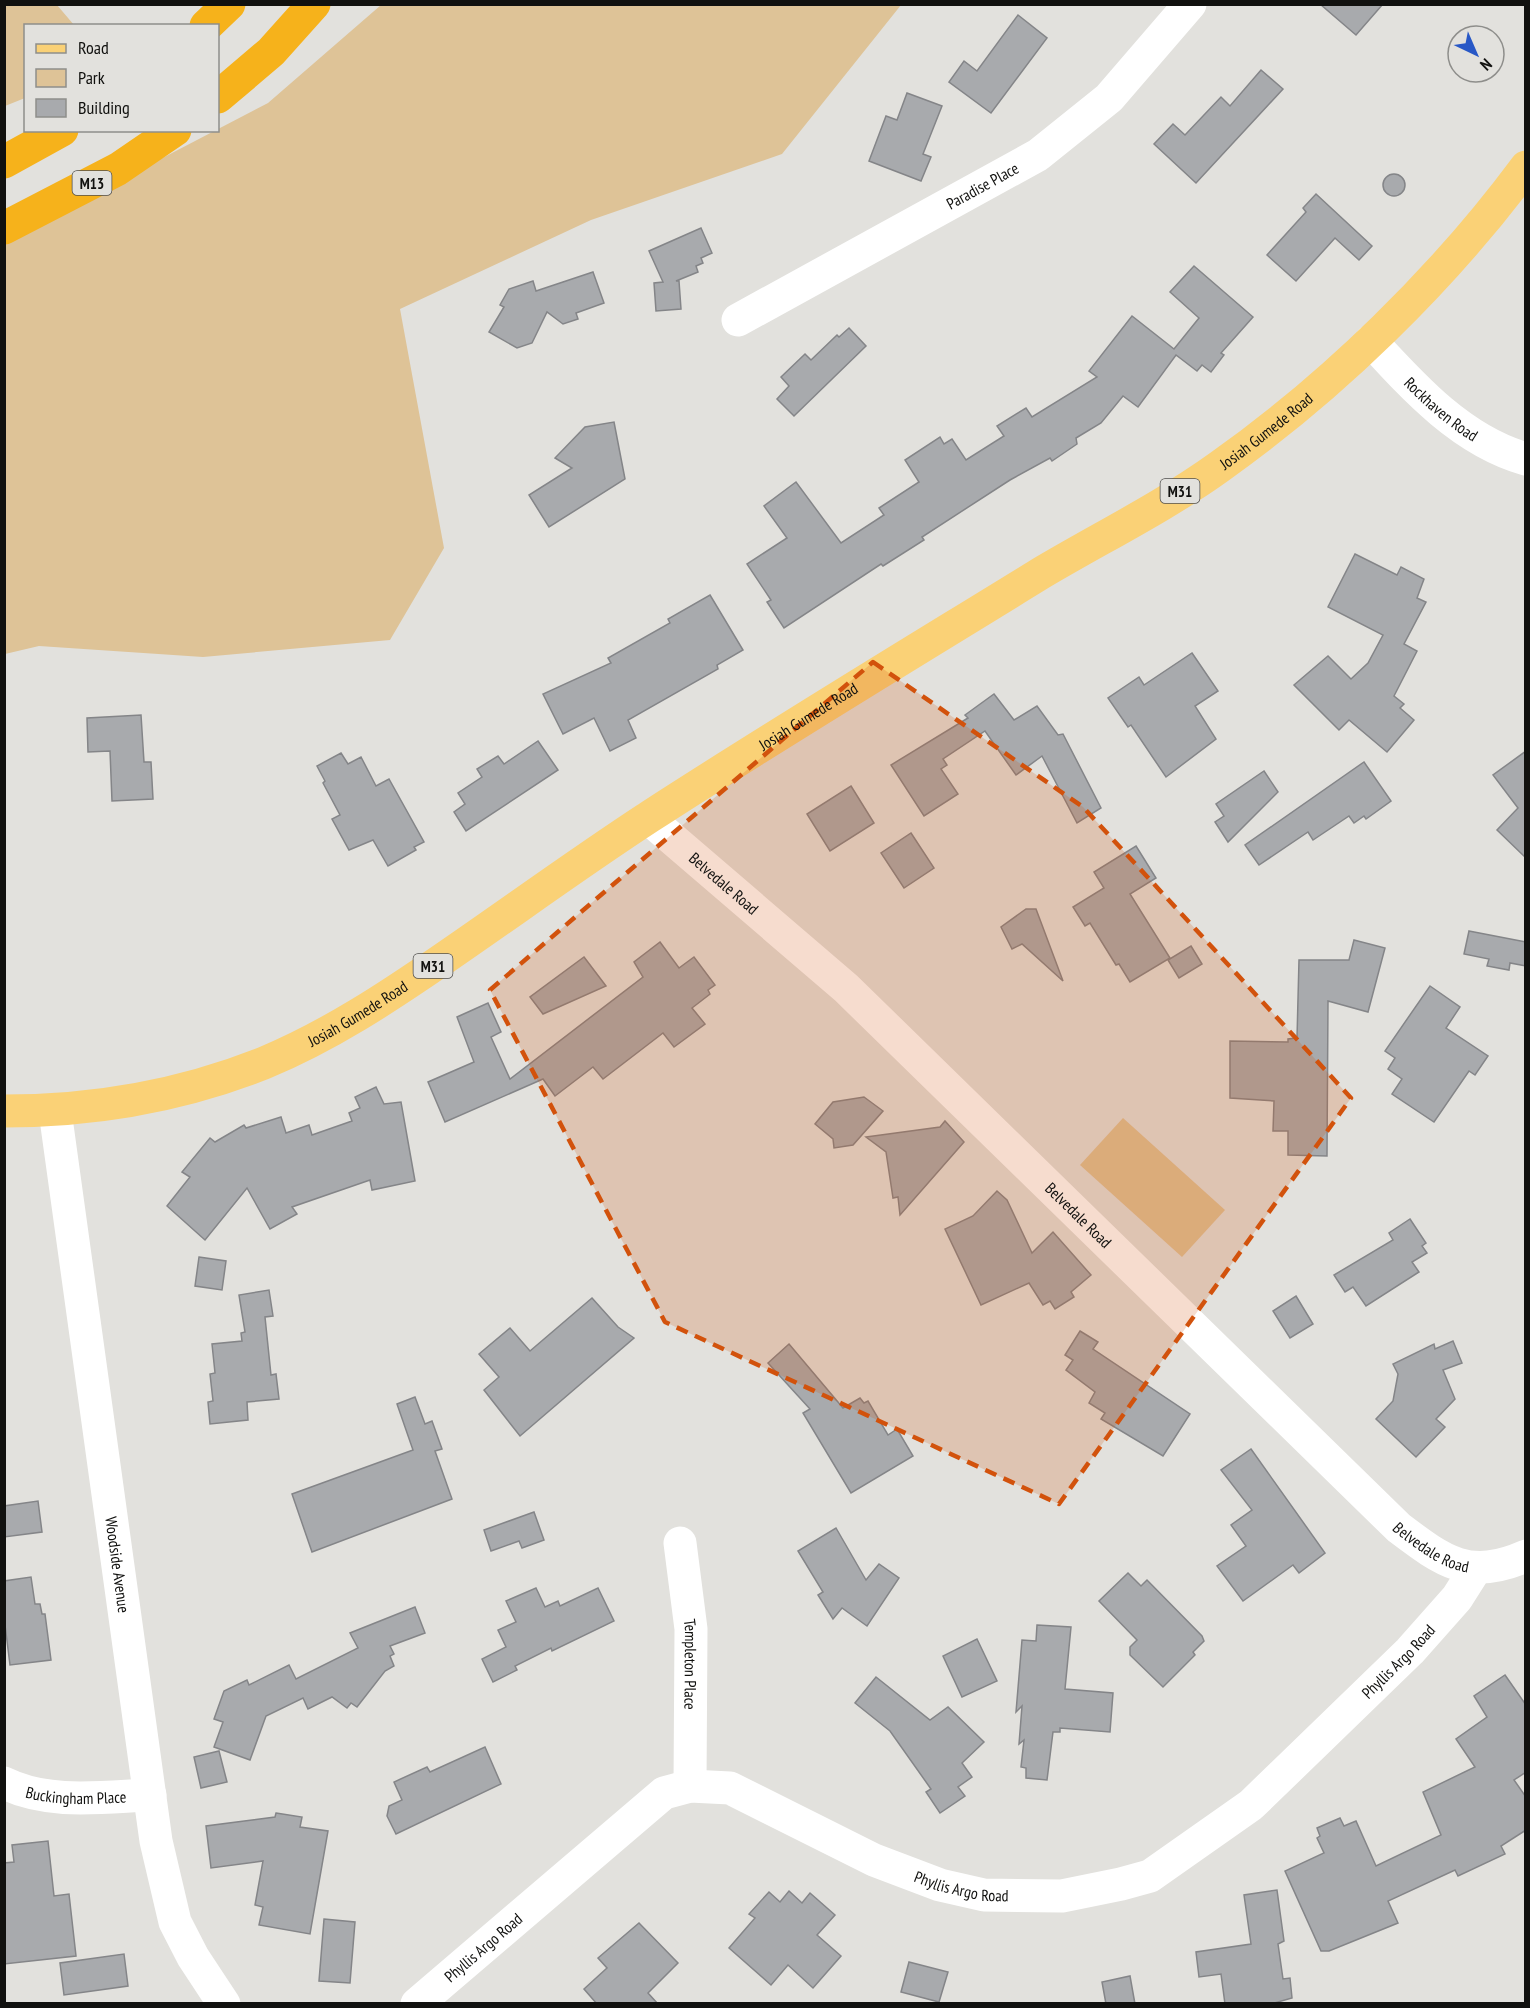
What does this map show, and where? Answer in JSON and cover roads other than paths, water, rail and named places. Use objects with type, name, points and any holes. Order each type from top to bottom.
[{"type":"highway","points":[[208,24],[229,4]]},
{"type":"highway","points":[[219,96],[271,52],[314,4]]},
{"type":"highway","points":[[4,162],[58,132]]},
{"type":"highway","name":"M13","points":[[4,228],[118,169],[172,132]]},
{"type":"main road","name":"Josiah Gumede Road","points":[[4,1111],[55,1111],[137,1101],[215,1080],[266,1062],[317,1038],[389,996],[648,818],[1038,575],[1217,469],[1320,387],[1371,341],[1445,264],[1526,167]]},
{"type":"street","name":"Paradise Place","points":[[738,320],[1038,155],[1109,98],[1190,4]]},
{"type":"street","name":"Rockhaven Road","points":[[1371,341],[1406,379],[1469,432],[1493,447],[1526,459]]},
{"type":"street","name":"Belvedale Road","points":[[648,818],[846,988],[1399,1528],[1429,1550],[1455,1565],[1476,1568],[1498,1567],[1526,1556]]},
{"type":"street","name":"Woodside Avenue","points":[[55,1111],[156,1841],[175,1922],[192,1957],[224,2004]]},
{"type":"street","name":"Templeton Place","points":[[680,1543],[691,1629],[690,1786]]},
{"type":"street","name":"Phyllis Argo Road","points":[[417,2004],[664,1793],[690,1786],[730,1788],[874,1860],[940,1885],[984,1895],[1062,1896],[1150,1876],[1251,1805],[1410,1651],[1456,1598],[1476,1568]]},
{"type":"street","name":"Buckingham Place","points":[[4,1783],[20,1791],[67,1798],[150,1795]]}]
